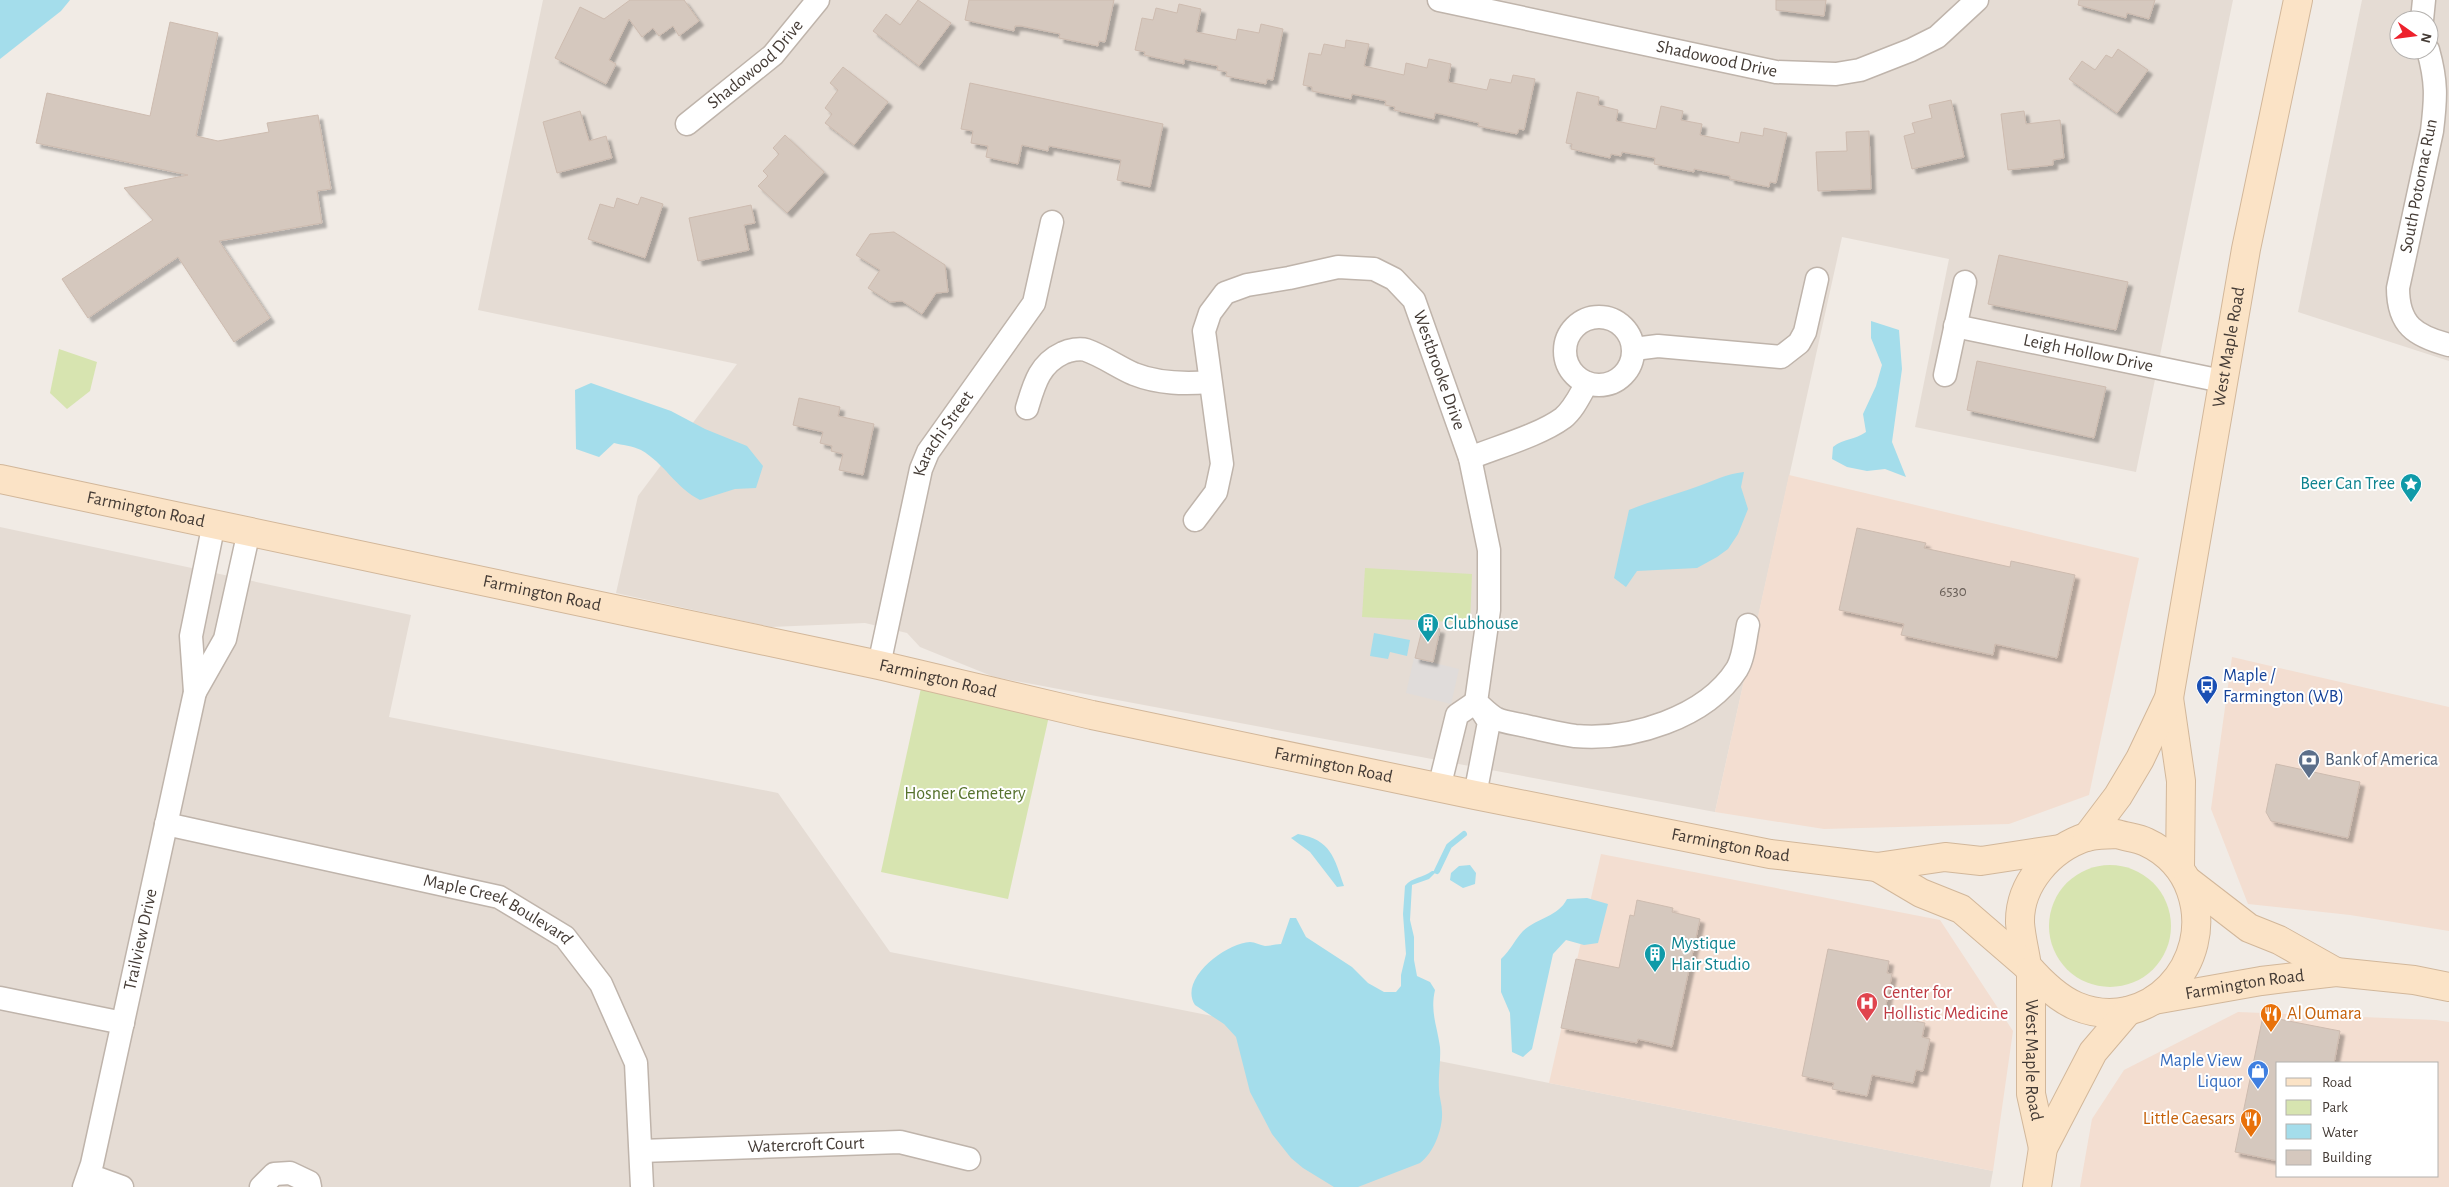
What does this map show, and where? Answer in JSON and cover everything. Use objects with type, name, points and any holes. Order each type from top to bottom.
[{"type":"street","name":"Shadowood Drive","points":[[687,124],[773,55],[818,0]]},
{"type":"street","name":"Shadowood Drive","points":[[1439,0],[1776,72],[1807,75],[1836,74],[1860,70],[1911,50],[1937,36],[1977,0]]},
{"type":"street","name":"West Maple Road","points":[[2088,837],[2118,796],[2140,759],[2169,698],[2246,249],[2298,0]]},
{"type":"street","name":"South Potomac Run","points":[[2430,60],[2436,86],[2432,131],[2398,288],[2398,307],[2405,322],[2422,335],[2449,345]]},
{"type":"street","name":"Karachi Street","points":[[879,665],[921,469],[928,452],[1034,303],[1052,222]]},
{"type":"street","name":"Westbrooke Drive","points":[[1195,520],[1216,492],[1222,464],[1204,331],[1210,313],[1225,293],[1247,285],[1338,267],[1374,269],[1394,279],[1414,300],[1470,458],[1488,550],[1489,610],[1476,702]]},
{"type":"street","points":[[1634,349],[1658,346],[1781,357],[1799,343],[1805,332],[1817,279]]},
{"type":"street","points":[[1945,375],[1965,282]]},
{"type":"street","points":[[1594,317],[1606,317],[1616,321],[1625,328],[1631,338],[1634,349],[1628,370],[1610,384],[1598,385],[1587,383],[1570,369],[1566,353],[1568,336],[1574,327],[1584,320],[1594,317]]},
{"type":"street","name":"Leigh Hollow Drive","points":[[1955,326],[2222,381]]},
{"type":"street","points":[[1027,408],[1042,368],[1056,356],[1068,351],[1084,349],[1136,374],[1161,382],[1187,384],[1210,382]]},
{"type":"street","points":[[1470,458],[1546,427],[1564,417],[1577,401],[1587,383]]},
{"type":"street","name":"Farmington Road","points":[[0,479],[879,665],[1092,715],[1439,788],[1770,854],[1877,867],[1945,857],[1981,861],[2060,849]]},
{"type":"street","name":"Trailview Drive","points":[[86,1181],[123,1023],[195,692],[191,636],[214,524]]},
{"type":"street","name":"Trailview Drive","points":[[195,692],[225,639],[249,531]]},
{"type":"street","points":[[1476,702],[1497,719],[1574,736],[1593,736],[1634,731],[1665,723],[1688,714],[1713,696],[1728,681],[1738,668],[1748,625]]},
{"type":"street","name":"West Maple Road","points":[[2169,698],[2181,781],[2184,874]]},
{"type":"street","points":[[1439,788],[1457,715],[1476,702]]},
{"type":"street","points":[[1475,795],[1489,722],[1476,702]]},
{"type":"street","name":"Maple Creek Boulevard","points":[[166,824],[499,896],[565,937],[601,984],[636,1063],[642,1187]]},
{"type":"street","points":[[2117,834],[2146,842],[2184,874],[2197,907],[2198,934],[2190,960],[2175,984],[2154,1000],[2128,1011],[2102,1012],[2077,1007],[2055,994],[2029,968],[2020,922],[2025,894],[2039,868],[2060,849],[2088,837],[2117,834]]},
{"type":"street","name":"Farmington Road","points":[[1877,867],[1921,893],[1961,910],[2029,968]]},
{"type":"street","name":"Farmington Road","points":[[2184,874],[2249,928],[2279,940],[2336,972]]},
{"type":"street","name":"West Maple Road","points":[[2029,968],[2031,1094],[2043,1148]]},
{"type":"street","name":"Farmington Road","points":[[2154,1000],[2261,981],[2336,972],[2414,980],[2449,987]]},
{"type":"street","points":[[0,998],[123,1023]]},
{"type":"street","name":"West Maple Road","points":[[2037,1187],[2043,1148],[2093,1052],[2128,1011]]},
{"type":"street","name":"Watercroft Court","points":[[641,1151],[900,1142],[969,1159]]},
{"type":"street","points":[[260,1187],[274,1174],[290,1174],[309,1182],[310,1187]]},
{"type":"street","points":[[86,1181],[122,1187]]},
{"type":"shaded area","points":[[543,0],[2233,0],[2136,472],[1915,427],[1949,259],[1842,237],[1715,812],[994,677],[920,647],[907,633],[865,623],[771,627],[616,593],[638,496],[737,364],[478,310]]},
{"type":"shaded area","points":[[2362,0],[2449,0],[2449,361],[2298,312]]},
{"type":"shaded area","points":[[1789,475],[2139,558],[2089,795],[2009,824],[1824,829],[1715,812]]},
{"type":"shaded area","points":[[0,527],[411,615],[389,717],[778,793],[890,952],[1993,1171],[1990,1187],[0,1187]]},
{"type":"shaded area","points":[[2232,657],[2449,707],[2449,931],[2350,915],[2248,904],[2211,809]]},
{"type":"shaded area","points":[[1414,658],[1459,669],[1451,704],[1406,693]]},
{"type":"shaded area","points":[[1601,854],[1940,920],[2013,1031],[1993,1171],[1549,1083]]},
{"type":"shaded area","points":[[2238,1012],[2449,1022],[2449,1187],[2080,1187],[2092,1119],[2124,1070]]},
{"type":"green space","points":[[59,349],[97,362],[90,391],[67,409],[50,393]]},
{"type":"green space","points":[[1365,568],[1472,574],[1470,623],[1362,617]]},
{"type":"green space","name":"Hosner Cemetery","points":[[921,688],[1049,716],[1008,899],[881,872]]},
{"type":"green space","points":[[2110,865],[2122,866],[2133,870],[2144,875],[2153,883],[2161,892],[2166,903],[2170,914],[2170,938],[2166,949],[2161,960],[2153,969],[2144,977],[2133,982],[2122,986],[2110,987],[2098,986],[2087,982],[2076,977],[2067,969],[2059,960],[2054,949],[2050,938],[2049,926],[2050,914],[2054,903],[2059,892],[2067,883],[2076,875],[2087,870],[2098,866]]},
{"type":"water","points":[[0,0],[70,0],[61,11],[0,59]]},
{"type":"water","points":[[1871,321],[1899,330],[1902,369],[1892,442],[1906,477],[1885,469],[1867,471],[1847,467],[1832,459],[1833,447],[1866,432],[1863,414],[1876,386],[1882,365],[1871,338]]},
{"type":"water","points":[[591,383],[671,411],[705,429],[747,446],[763,466],[756,488],[735,489],[700,500],[684,489],[657,462],[641,450],[614,443],[599,457],[576,449],[575,390]]},
{"type":"water","points":[[1744,472],[1741,487],[1748,509],[1738,534],[1728,549],[1697,568],[1637,571],[1626,587],[1614,578],[1629,510],[1725,476]]},
{"type":"water","points":[[1374,633],[1410,640],[1407,656],[1390,652],[1388,659],[1370,656]]},
{"type":"water","points":[[1298,834],[1318,841],[1330,851],[1344,886],[1337,887],[1310,852],[1291,838]]},
{"type":"water","points":[[1470,865],[1476,873],[1475,884],[1463,888],[1450,880],[1451,873],[1459,866]]},
{"type":"water","points":[[1432,871],[1437,871],[1429,879],[1412,885],[1410,920],[1414,937],[1414,960],[1417,976],[1430,982],[1435,990],[1434,1012],[1440,1047],[1439,1092],[1442,1112],[1437,1140],[1425,1159],[1420,1163],[1358,1187],[1334,1187],[1303,1168],[1291,1158],[1272,1134],[1250,1092],[1236,1037],[1224,1024],[1195,1005],[1191,995],[1193,984],[1207,964],[1240,944],[1254,942],[1265,946],[1281,944],[1290,918],[1296,918],[1306,937],[1352,967],[1368,983],[1384,992],[1396,992],[1401,986],[1401,975],[1406,954],[1403,914],[1405,886]]},
{"type":"water","points":[[1587,898],[1608,904],[1598,943],[1584,945],[1566,940],[1553,954],[1532,1049],[1523,1057],[1512,1052],[1510,1013],[1501,992],[1501,959],[1523,931],[1553,914],[1567,899]]},
{"type":"building","points":[[630,0],[684,0],[699,21],[679,36],[673,26],[659,36],[653,28],[642,37],[629,19],[609,60],[616,64],[606,84],[555,58],[580,7],[604,19]]},
{"type":"building","points":[[918,0],[951,23],[919,66],[873,31],[886,14],[900,25]]},
{"type":"building","points":[[969,0],[1114,0],[1105,42],[1099,41],[1098,46],[1059,38],[1060,34],[1021,26],[1015,26],[1014,31],[965,20]]},
{"type":"building","points":[[1776,0],[1826,0],[1824,16],[1776,10]]},
{"type":"building","points":[[2079,0],[2155,0],[2149,19],[2127,13],[2126,18],[2078,5]]},
{"type":"building","points":[[1179,4],[1201,9],[1196,32],[1236,40],[1238,29],[1259,33],[1261,24],[1283,29],[1273,80],[1267,79],[1266,84],[1226,76],[1227,72],[1217,70],[1218,66],[1184,59],[1184,64],[1144,55],[1145,52],[1135,50],[1142,18],[1153,20],[1156,8],[1177,13]]},
{"type":"building","points":[[170,22],[218,33],[196,136],[218,141],[269,132],[267,123],[318,115],[331,189],[317,191],[322,223],[219,241],[270,318],[234,342],[178,257],[88,318],[62,279],[153,220],[124,188],[188,175],[36,143],[47,93],[150,116]]},
{"type":"building","points":[[1346,40],[1369,44],[1364,66],[1404,75],[1406,63],[1427,68],[1429,59],[1451,64],[1448,82],[1487,90],[1490,79],[1511,83],[1513,75],[1535,79],[1524,130],[1519,129],[1517,134],[1478,126],[1479,123],[1435,113],[1434,119],[1394,110],[1395,107],[1385,105],[1386,101],[1352,94],[1351,99],[1312,91],[1312,87],[1303,85],[1309,53],[1321,55],[1324,44],[1345,48]]},
{"type":"building","points":[[2118,49],[2148,70],[2117,113],[2069,79],[2082,61],[2095,70],[2106,55],[2112,58]]},
{"type":"building","points":[[843,67],[888,102],[854,145],[825,123],[832,114],[825,108],[838,90],[830,83]]},
{"type":"building","points":[[970,83],[1163,124],[1150,187],[1117,180],[1121,160],[1049,146],[1048,151],[1022,145],[1018,164],[986,157],[988,146],[971,143],[973,131],[961,129]]},
{"type":"building","points":[[1577,92],[1599,97],[1598,105],[1618,110],[1616,121],[1656,129],[1661,106],[1683,111],[1681,120],[1702,124],[1700,135],[1739,143],[1741,132],[1763,136],[1764,128],[1787,133],[1776,183],[1770,182],[1769,187],[1730,179],[1730,176],[1694,169],[1694,172],[1654,164],[1655,158],[1622,152],[1621,156],[1611,154],[1610,158],[1571,149],[1572,144],[1566,143]]},
{"type":"building","points":[[1951,100],[1964,157],[1912,169],[1904,136],[1915,133],[1912,123],[1932,118],[1929,105]]},
{"type":"building","points":[[580,111],[589,141],[606,136],[612,158],[557,173],[543,122]]},
{"type":"building","points":[[2024,111],[2026,124],[2060,120],[2064,158],[2053,160],[2053,165],[2008,170],[2001,114]]},
{"type":"building","points":[[1869,131],[1871,189],[1818,191],[1816,152],[1847,151],[1846,132]]},
{"type":"building","points":[[785,135],[824,172],[787,213],[758,186],[768,176],[763,171],[779,154],[773,148]]},
{"type":"building","points":[[641,197],[663,204],[645,258],[588,239],[600,204],[614,208],[617,198],[638,205]]},
{"type":"building","points":[[751,205],[755,223],[744,225],[749,250],[698,261],[689,218]]},
{"type":"building","points":[[894,232],[945,265],[948,292],[936,293],[922,314],[902,301],[890,302],[868,288],[880,270],[856,255],[870,234]]},
{"type":"building","points":[[1999,255],[2128,282],[2116,330],[1988,304]]},
{"type":"building","points":[[1977,361],[2106,387],[2094,438],[1967,410]]},
{"type":"building","points":[[799,398],[840,407],[838,416],[874,424],[863,475],[839,470],[843,454],[831,451],[832,446],[820,443],[823,432],[793,425]]},
{"type":"building","points":[[1857,528],[1926,543],[1924,548],[2010,567],[2011,561],[2075,575],[2057,658],[1995,644],[1993,655],[1901,635],[1904,624],[1839,610]]},
{"type":"building","name":"Clubhouse","points":[[1423,626],[1440,629],[1433,662],[1415,658]]},
{"type":"building","name":"Bank of America","points":[[2276,764],[2360,782],[2348,838],[2271,821],[2266,812]]},
{"type":"building","name":"Mystique Hair Studio","points":[[1637,900],[1673,908],[1672,912],[1700,919],[1672,1047],[1638,1039],[1637,1043],[1561,1028],[1576,959],[1619,968],[1630,915],[1634,916]]},
{"type":"building","name":"Center for Hollistic Medicine","points":[[1828,949],[1889,961],[1887,973],[1892,974],[1884,1015],[1925,1023],[1922,1037],[1930,1039],[1923,1071],[1916,1070],[1913,1083],[1872,1075],[1867,1096],[1832,1089],[1834,1083],[1802,1076]]},
{"type":"building","points":[[2263,1016],[2340,1031],[2334,1062],[2276,1062],[2276,1161],[2235,1152]]},
{"type":"waterway","points":[[1437,871],[1449,846],[1464,834]]},
{"type":"place","name":"Beer Can Tree","points":[[2411,503]]},
{"type":"place","name":"Clubhouse","points":[[1428,643]]},
{"type":"place","name":"Maple / Farmington (WB)","points":[[2207,705]]},
{"type":"place","name":"Bank of America","points":[[2309,779]]},
{"type":"place","name":"Mystique Hair Studio","points":[[1655,973]]},
{"type":"place","name":"Center for Hollistic Medicine","points":[[1867,1022]]},
{"type":"place","name":"Al Oumara","points":[[2271,1033]]},
{"type":"place","name":"Maple View Liquor","points":[[2258,1090]]},
{"type":"place","name":"Little Caesars","points":[[2251,1138]]}]
